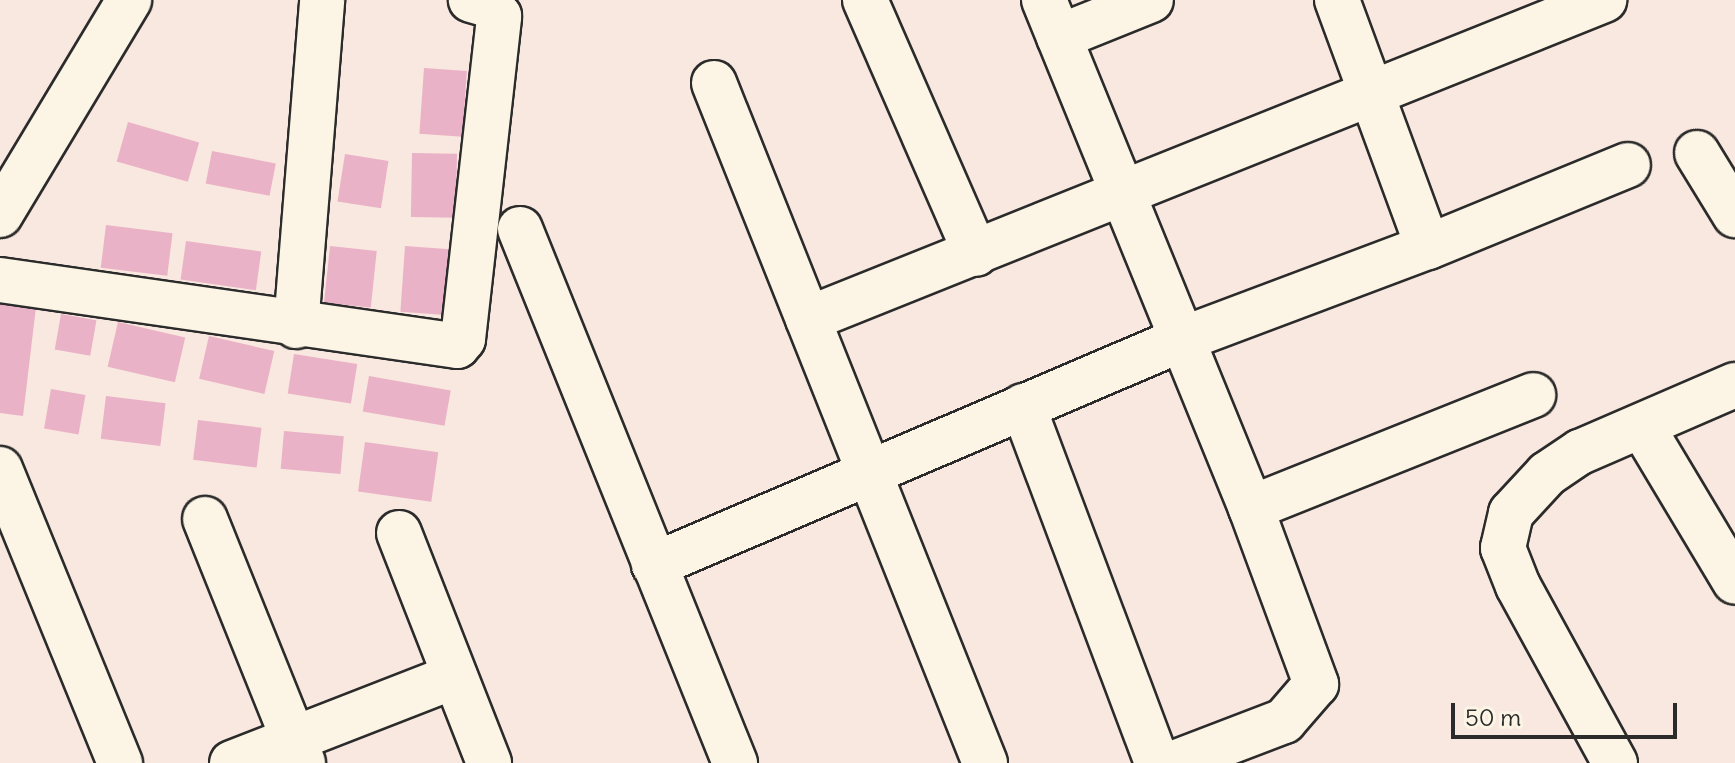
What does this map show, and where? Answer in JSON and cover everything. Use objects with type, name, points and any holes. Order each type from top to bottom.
[{"type":"street","points":[[0,215],[129,0]]},
{"type":"street","points":[[296,326],[322,0]]},
{"type":"street","points":[[0,280],[454,347],[461,341],[499,16],[495,9],[471,0]]},
{"type":"street","points":[[865,0],[976,254]]},
{"type":"street","points":[[1151,0],[1051,18],[1251,508],[1316,684],[1284,721],[1174,763]]},
{"type":"street","points":[[1337,0],[1428,247]]},
{"type":"street","points":[[808,319],[1122,196],[1604,0]]},
{"type":"street","points":[[714,83],[985,763]]},
{"type":"street","points":[[1697,153],[1735,215]]},
{"type":"street","points":[[654,565],[1180,340],[1428,247],[1628,165]]},
{"type":"street","points":[[520,229],[735,763]]},
{"type":"street","points":[[1615,763],[1518,586],[1503,548],[1511,513],[1547,474],[1580,452],[1643,428],[1735,385]]},
{"type":"street","points":[[1251,508],[1533,395]]},
{"type":"street","points":[[1023,406],[1157,763]]},
{"type":"street","points":[[1643,428],[1735,582]]},
{"type":"street","points":[[0,469],[120,763]]},
{"type":"street","points":[[205,519],[298,752]]},
{"type":"street","points":[[399,533],[489,763]]},
{"type":"street","points":[[232,763],[298,752],[455,676]]},
{"type":"building","points":[[424,68],[467,71],[462,137],[419,134]]},
{"type":"building","points":[[128,122],[199,142],[188,182],[117,161]]},
{"type":"building","points":[[212,151],[276,163],[270,196],[206,183]]},
{"type":"building","points":[[412,153],[457,154],[456,218],[411,217]]},
{"type":"building","points":[[345,154],[388,161],[381,208],[337,201]]},
{"type":"building","points":[[106,225],[173,233],[167,276],[101,268]]},
{"type":"building","points":[[186,241],[261,252],[256,290],[181,280]]},
{"type":"building","points":[[330,246],[377,251],[371,308],[324,303]]},
{"type":"building","points":[[405,246],[457,250],[452,315],[400,312]]},
{"type":"building","points":[[0,302],[36,307],[23,416],[0,413]]},
{"type":"building","points":[[61,314],[96,320],[90,356],[55,349]]},
{"type":"building","points":[[118,322],[185,338],[175,382],[108,367]]},
{"type":"building","points":[[209,336],[274,351],[264,394],[199,379]]},
{"type":"building","points":[[294,354],[357,364],[351,404],[288,394]]},
{"type":"building","points":[[369,376],[451,390],[444,426],[363,411]]},
{"type":"building","points":[[51,389],[85,395],[79,434],[44,428]]},
{"type":"building","points":[[106,396],[166,403],[160,446],[101,439]]},
{"type":"building","points":[[198,420],[262,428],[257,468],[193,460]]},
{"type":"building","points":[[284,431],[344,436],[340,474],[281,469]]},
{"type":"building","points":[[365,442],[438,452],[431,502],[358,492]]}]
